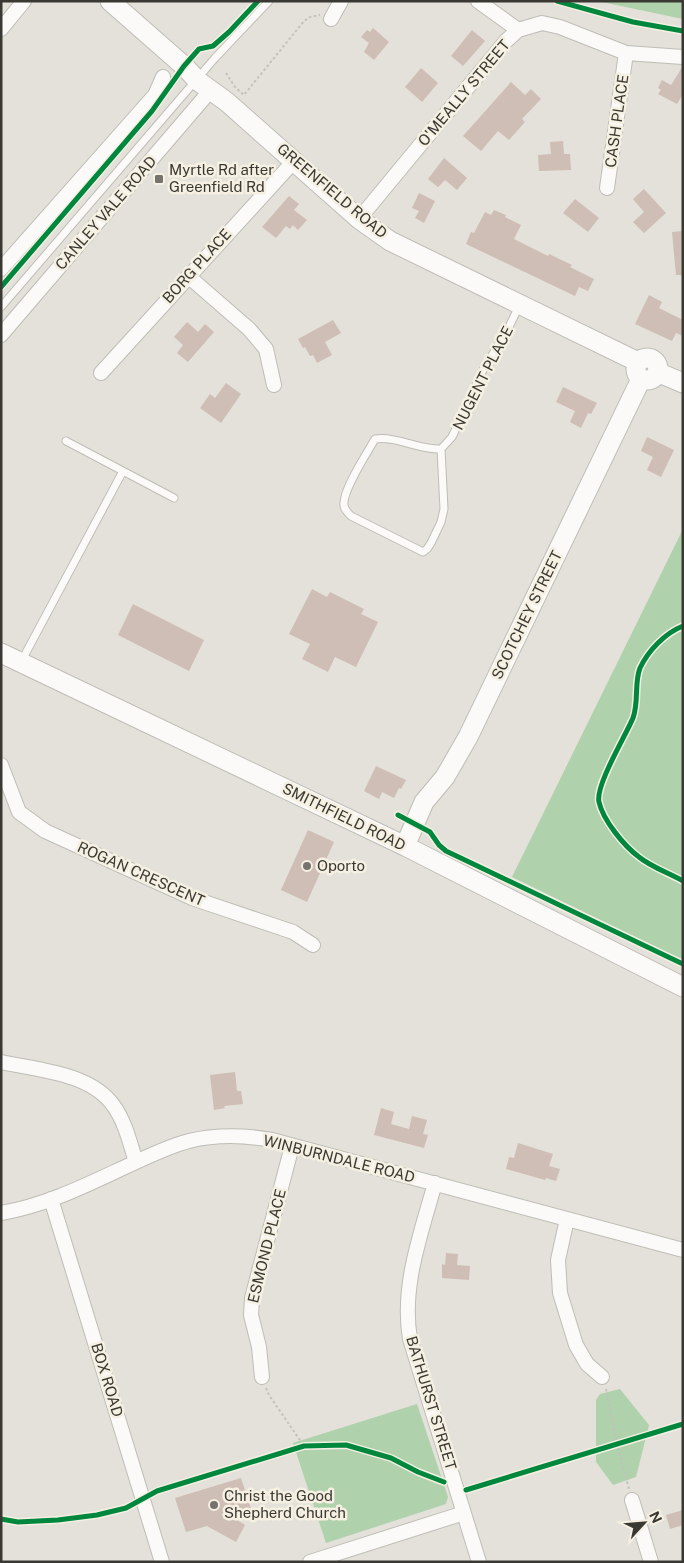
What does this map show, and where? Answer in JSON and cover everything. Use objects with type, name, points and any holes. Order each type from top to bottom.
[{"type":"street","points":[[1,29],[24,1]]},
{"type":"street","name":"GREENFIELD ROAD","points":[[110,1],[204,86],[227,102],[295,160],[359,219],[390,241],[520,303],[645,371],[683,383]]},
{"type":"street","points":[[332,19],[341,1]]},
{"type":"street","points":[[478,1],[518,30]]},
{"type":"street","name":"O'MEALLY STREET","points":[[359,219],[506,41],[518,30],[542,24],[560,27],[626,53],[683,57]]},
{"type":"street","name":"CASH PLACE","points":[[607,188],[626,53]]},
{"type":"street","points":[[1,269],[155,95],[163,77]]},
{"type":"street","name":"CANLEY VALE ROAD","points":[[1,335],[204,86]]},
{"type":"street","name":"BORG PLACE","points":[[101,373],[295,160]]},
{"type":"street","points":[[188,276],[250,329],[266,350],[274,385]]},
{"type":"street","name":"SCOTCHEY STREET","points":[[404,846],[424,802],[445,777],[468,737],[645,371]]},
{"type":"street","name":"SMITHFIELD ROAD","points":[[1,654],[404,846],[683,987]]},
{"type":"street","name":"ROGAN CRESCENT","points":[[1,766],[19,812],[45,831],[192,898],[293,932],[313,945]]},
{"type":"street","points":[[1,1062],[78,1079],[92,1085],[103,1093],[114,1106],[122,1122],[136,1162]]},
{"type":"street","name":"WINBURNDALE ROAD","points":[[1,1214],[51,1199],[179,1144],[215,1136],[243,1136],[292,1146],[435,1183],[683,1250]]},
{"type":"street","name":"ESMOND PLACE","points":[[262,1377],[259,1347],[252,1322],[251,1307],[292,1146]]},
{"type":"street","name":"BATHURST STREET","points":[[435,1183],[410,1278],[407,1299],[408,1327],[410,1339],[479,1562]]},
{"type":"street","name":"BOX ROAD","points":[[51,1199],[162,1562]]},
{"type":"street","points":[[567,1219],[558,1260],[560,1293],[576,1345],[587,1364],[602,1377]]},
{"type":"street","points":[[632,1500],[651,1562]]},
{"type":"street","points":[[317,1561],[464,1513]]},
{"type":"lane","points":[[1,306],[204,86],[216,58],[269,1]]},
{"type":"lane","name":"NUGENT PLACE","points":[[441,449],[452,437],[483,370],[508,329],[520,303]]},
{"type":"lane","points":[[375,439],[394,440],[426,449],[441,449],[444,509],[441,522],[427,549],[422,552],[351,516],[345,509],[344,502],[348,490],[375,439]]},
{"type":"lane","points":[[66,441],[174,498]]},
{"type":"lane","points":[[21,663],[123,471]]},
{"type":"path","points":[[226,73],[235,87],[244,95],[304,21],[318,15],[332,19]]},
{"type":"path","points":[[262,1377],[269,1395],[304,1446]]},
{"type":"path","points":[[602,1377],[632,1500]]},
{"type":"path","points":[[608,1447],[626,1442]]},
{"type":"path","points":[[295,1449],[313,1446]]},
{"type":"green space","points":[[597,1],[683,1],[683,19]]},
{"type":"green space","points":[[683,529],[683,960],[512,877]]},
{"type":"green space","points":[[620,1389],[649,1425],[636,1477],[613,1485],[596,1462],[596,1400],[600,1394]]},
{"type":"green space","points":[[417,1404],[448,1497],[446,1504],[326,1543],[293,1443]]},
{"type":"building","points":[[373,28],[389,42],[374,60],[364,52],[369,43],[361,37],[367,30],[370,32]]},
{"type":"building","points":[[472,30],[485,41],[463,66],[451,56]]},
{"type":"building","points":[[683,66],[683,94],[677,104],[658,94],[661,90],[658,88],[662,80],[671,85]]},
{"type":"building","points":[[421,68],[438,83],[422,102],[405,87]]},
{"type":"building","points":[[511,82],[525,95],[531,89],[541,99],[522,119],[525,122],[509,140],[498,131],[481,151],[463,136]]},
{"type":"building","points":[[563,141],[564,154],[570,154],[571,170],[539,171],[538,155],[551,154],[550,142]]},
{"type":"building","points":[[444,158],[467,178],[457,190],[445,180],[438,187],[428,179]]},
{"type":"building","points":[[644,189],[666,213],[644,233],[633,222],[644,212],[633,199]]},
{"type":"building","points":[[419,193],[435,201],[424,223],[415,218],[419,211],[412,208]]},
{"type":"building","points":[[289,196],[299,204],[294,210],[307,220],[298,230],[293,225],[290,229],[286,226],[276,238],[262,227]]},
{"type":"building","points":[[575,199],[599,218],[588,232],[563,213]]},
{"type":"building","points":[[494,210],[521,225],[514,239],[548,256],[549,254],[572,265],[570,267],[594,279],[588,291],[579,287],[575,296],[466,244],[471,232],[474,233],[485,212],[491,215]]},
{"type":"building","points":[[683,231],[683,275],[676,275],[672,232]]},
{"type":"building","points":[[649,295],[662,302],[659,308],[683,320],[683,336],[676,333],[672,341],[635,324]]},
{"type":"building","points":[[333,320],[341,333],[325,342],[332,355],[317,363],[313,355],[310,356],[298,339]]},
{"type":"building","points":[[187,322],[198,332],[205,324],[214,332],[188,362],[177,353],[183,345],[174,337]]},
{"type":"building","points":[[226,383],[241,394],[221,423],[200,408],[210,394],[215,398]]},
{"type":"building","points":[[563,387],[597,403],[591,414],[588,413],[581,428],[570,422],[575,411],[556,402]]},
{"type":"building","points":[[647,437],[674,450],[661,477],[647,470],[653,457],[641,451]]},
{"type":"building","points":[[312,589],[327,597],[330,592],[364,609],[361,614],[378,622],[356,667],[335,657],[328,672],[302,659],[310,644],[289,634]]},
{"type":"building","points":[[133,604],[204,640],[189,671],[118,635]]},
{"type":"building","points":[[376,766],[406,780],[394,798],[382,792],[379,799],[364,791]]},
{"type":"building","name":"Oporto","points":[[308,830],[334,842],[307,902],[281,890]]},
{"type":"building","points":[[235,1072],[237,1091],[241,1091],[243,1104],[224,1106],[225,1108],[214,1110],[210,1075]]},
{"type":"building","points":[[381,1108],[394,1112],[391,1124],[409,1129],[412,1116],[427,1120],[423,1134],[428,1135],[424,1148],[374,1135]]},
{"type":"building","points":[[518,1143],[553,1154],[549,1166],[560,1169],[556,1181],[546,1178],[545,1180],[506,1169],[509,1157],[514,1158]]},
{"type":"building","points":[[446,1253],[458,1254],[457,1265],[470,1266],[469,1280],[442,1278],[442,1264],[445,1265]]},
{"type":"building","name":"Christ the Good Shepherd Church","points":[[241,1478],[252,1512],[234,1518],[245,1525],[236,1542],[207,1526],[186,1532],[175,1498]]},
{"type":"building","points":[[683,1510],[683,1525],[670,1529],[666,1515]]},
{"type":"cycle path","points":[[1,287],[152,111],[184,66],[199,49],[213,46],[258,1]]},
{"type":"cycle path","points":[[557,1],[633,22],[683,31]]},
{"type":"cycle path","points":[[683,626],[670,633],[658,643],[640,668],[637,680],[635,712],[606,773],[599,794],[601,809],[621,840],[644,861],[683,881]]},
{"type":"cycle path","points":[[398,815],[430,832],[446,851],[683,964]]},
{"type":"cycle path","points":[[466,1490],[683,1424]]},
{"type":"cycle path","points":[[1,1519],[18,1522],[58,1520],[97,1515],[126,1508],[157,1491],[304,1446],[346,1445],[391,1458],[418,1472],[444,1482]]},
{"type":"place","name":"Myrtle Rd after Greenfield Rd","points":[[159,179]]},
{"type":"place","name":"Oporto","points":[[307,866]]},
{"type":"place","name":"Christ the Good Shepherd Church","points":[[214,1505]]}]
